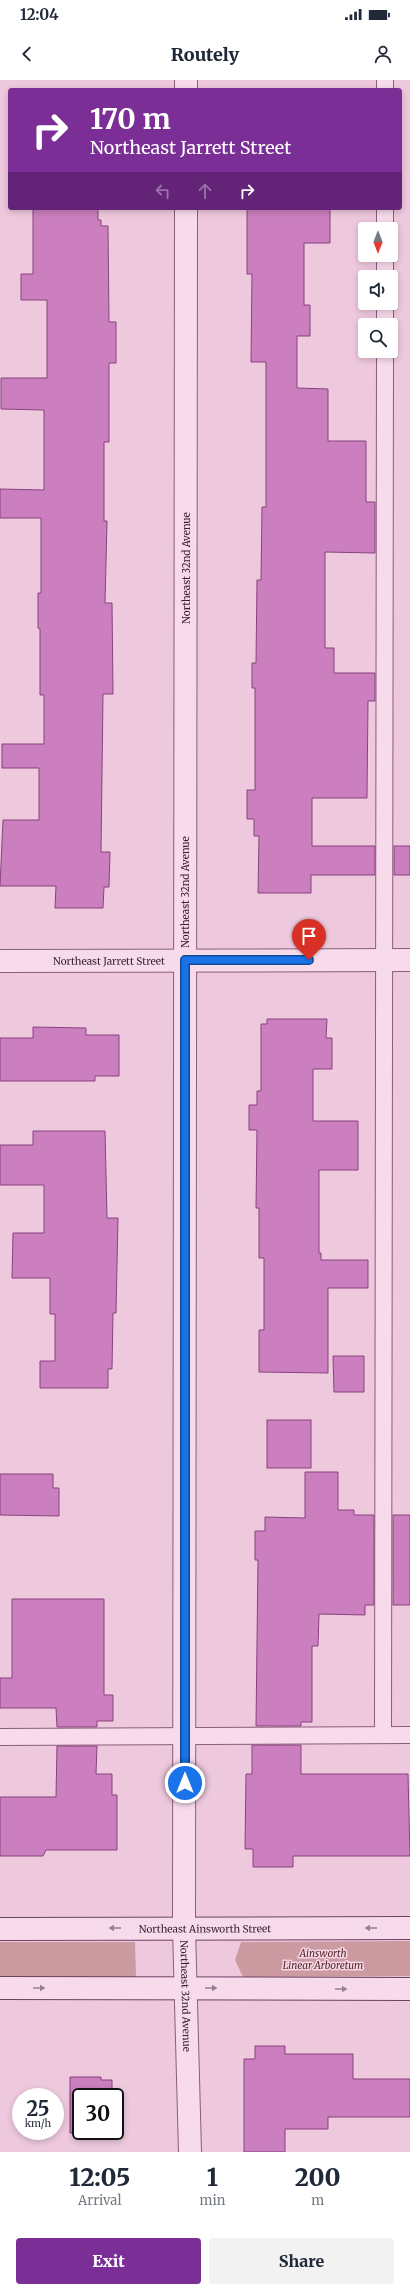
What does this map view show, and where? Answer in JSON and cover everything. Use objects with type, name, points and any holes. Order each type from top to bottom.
[{"type":"street","name":"Northeast 32nd Avenue","points":[[186,210],[184,1928],[190,2152]]},
{"type":"street","name":"Northeast Jarrett Street","points":[[0,961],[410,960]]},
{"type":"street","name":"Northeast Ainsworth Street","points":[[0,1929],[410,1928]]},
{"type":"street","points":[[0,1988],[410,1989]]},
{"type":"lane","points":[[385,210],[385,222]]},
{"type":"lane","points":[[383,1735],[386,960],[386,358]]},
{"type":"lane","points":[[0,1737],[410,1735]]},
{"type":"green space","name":"Ainsworth Linear Arboretum","points":[[410,1941],[410,1976],[243,1977],[235,1960],[241,1942]]},
{"type":"green space","points":[[0,1942],[135,1942],[136,1977],[0,1977]]},
{"type":"building","points":[[33,210],[98,210],[98,220],[101,220],[101,226],[108,226],[109,322],[116,322],[116,363],[109,363],[109,442],[104,442],[104,521],[107,521],[105,603],[112,603],[113,694],[103,694],[101,852],[110,852],[109,887],[104,887],[103,908],[55,908],[56,886],[0,886],[3,820],[39,820],[39,768],[2,768],[2,744],[44,744],[44,695],[40,695],[40,629],[38,628],[38,593],[41,593],[41,518],[0,518],[0,489],[44,490],[44,410],[1,409],[1,378],[47,378],[47,300],[21,300],[21,274],[33,274]]},
{"type":"building","points":[[247,210],[330,210],[330,243],[304,243],[304,305],[310,305],[310,336],[297,336],[297,388],[328,389],[328,441],[366,441],[366,502],[375,502],[375,553],[325,552],[325,648],[334,648],[334,673],[375,673],[375,701],[368,701],[367,798],[312,798],[312,846],[375,846],[375,875],[311,875],[311,893],[258,893],[259,836],[254,836],[254,819],[247,819],[247,790],[255,790],[255,688],[252,688],[252,663],[256,663],[257,580],[261,580],[262,507],[266,507],[266,362],[251,362],[252,274],[247,274]]},
{"type":"building","points":[[394,846],[410,846],[410,875],[394,875]]},
{"type":"building","points":[[267,1019],[327,1019],[326,1038],[332,1038],[332,1069],[313,1069],[313,1121],[358,1121],[358,1170],[319,1170],[319,1253],[321,1253],[321,1260],[368,1260],[368,1288],[328,1288],[328,1373],[259,1372],[259,1330],[264,1330],[264,1258],[259,1258],[259,1208],[256,1208],[257,1130],[249,1130],[249,1105],[257,1105],[257,1091],[261,1091],[261,1024],[267,1024]]},
{"type":"building","points":[[33,1027],[86,1028],[86,1035],[119,1035],[119,1076],[95,1076],[95,1081],[0,1081],[0,1038],[33,1038]]},
{"type":"building","points":[[33,1131],[105,1131],[107,1218],[118,1218],[116,1313],[113,1313],[112,1369],[108,1369],[108,1388],[40,1388],[40,1361],[55,1361],[55,1314],[50,1314],[50,1278],[12,1278],[13,1233],[44,1233],[44,1185],[0,1185],[0,1145],[33,1145]]},
{"type":"building","points":[[333,1356],[364,1356],[364,1392],[334,1392]]},
{"type":"building","points":[[267,1420],[311,1420],[311,1468],[267,1468]]},
{"type":"building","points":[[305,1472],[338,1472],[338,1510],[354,1510],[354,1515],[374,1515],[374,1605],[365,1605],[365,1615],[319,1614],[318,1646],[312,1646],[312,1722],[301,1722],[301,1726],[256,1726],[258,1560],[255,1560],[255,1531],[265,1531],[265,1517],[305,1518]]},
{"type":"building","points":[[0,1474],[53,1474],[53,1488],[59,1488],[59,1516],[0,1515]]},
{"type":"building","points":[[393,1515],[410,1515],[410,1605],[393,1605]]},
{"type":"building","points":[[12,1599],[104,1599],[104,1695],[113,1695],[113,1721],[97,1721],[97,1727],[57,1727],[56,1708],[0,1708],[0,1678],[12,1678]]},
{"type":"building","points":[[252,1745],[301,1745],[301,1774],[408,1774],[410,1856],[293,1856],[293,1867],[253,1867],[253,1849],[245,1849],[246,1774],[252,1774]]},
{"type":"building","points":[[57,1746],[97,1746],[96,1774],[112,1774],[112,1795],[117,1795],[117,1850],[46,1850],[43,1856],[0,1856],[0,1797],[56,1797]]},
{"type":"building","points":[[255,2046],[285,2046],[285,2054],[353,2054],[353,2079],[410,2079],[410,2117],[328,2117],[328,2129],[285,2129],[285,2152],[244,2152],[244,2059],[255,2059]]},
{"type":"building","points":[[70,2077],[101,2077],[101,2080],[112,2080],[112,2088],[72,2088],[72,2133],[70,2133]]},
{"type":"route","points":[[185,1783],[185,960],[309,960]]}]
